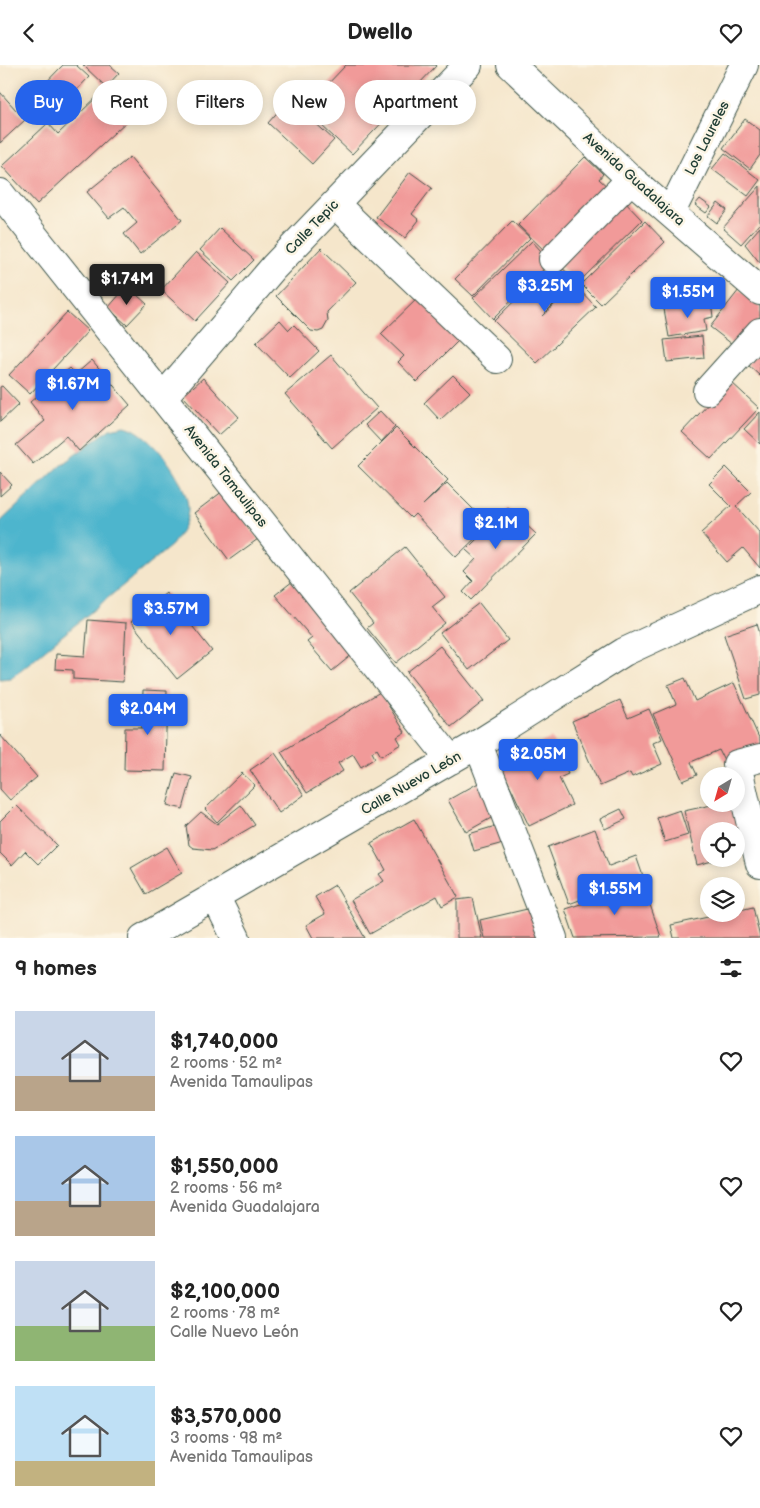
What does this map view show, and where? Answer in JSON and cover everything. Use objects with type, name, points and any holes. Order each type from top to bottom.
[{"type":"street","name":"Calle Tepic","points":[[164,396],[274,267],[468,65]]},
{"type":"street","name":"Avenida Guadalajara","points":[[511,65],[631,179],[760,291]]},
{"type":"street","name":"Los Laureles","points":[[671,212],[744,65]]},
{"type":"street","points":[[554,259],[631,179]]},
{"type":"street","name":"Avenida Tamaulipas","points":[[0,193],[164,396],[451,760]]},
{"type":"street","points":[[335,204],[497,359]]},
{"type":"street","points":[[707,391],[760,332]]},
{"type":"street","name":"Calle Nuevo León","points":[[142,938],[478,745],[624,652],[760,589]]},
{"type":"street","points":[[478,745],[554,938]]},
{"type":"street","points":[[760,759],[737,765],[760,864]]},
{"type":"street","points":[[214,896],[236,938]]},
{"type":"water","points":[[125,426],[145,437],[156,447],[174,470],[181,483],[188,506],[187,517],[183,527],[172,545],[11,678],[0,679],[0,522],[61,465],[110,429]]},
{"type":"building","points":[[63,65],[76,65],[89,77],[82,84],[82,80],[48,80]]},
{"type":"building","points":[[83,65],[110,65],[119,73],[112,80],[99,80]]},
{"type":"building","points":[[346,65],[437,65],[423,80],[355,80],[355,125],[380,125],[352,154],[321,125],[345,125],[345,80],[332,80]]},
{"type":"building","points":[[0,92],[15,109],[15,125],[20,125],[0,143]]},
{"type":"building","points":[[92,102],[92,125],[123,125],[37,204],[2,166],[46,125],[50,125],[58,134],[67,125],[82,125],[82,111]]},
{"type":"building","points":[[273,117],[273,125],[318,125],[334,140],[312,164],[268,123]]},
{"type":"building","points":[[745,119],[760,130],[760,155],[750,169],[723,148]]},
{"type":"building","points":[[725,153],[760,180],[748,196],[712,169]]},
{"type":"building","points":[[130,157],[182,220],[140,254],[124,234],[137,223],[124,207],[109,218],[87,192]]},
{"type":"building","points":[[585,157],[603,174],[599,179],[610,189],[547,253],[518,225]]},
{"type":"building","points":[[410,172],[432,188],[412,214],[419,220],[405,238],[376,217]]},
{"type":"building","points":[[760,186],[760,223],[741,244],[723,228]]},
{"type":"building","points":[[622,199],[642,220],[578,283],[557,263]]},
{"type":"building","points":[[700,199],[711,207],[706,213],[695,205]]},
{"type":"building","points":[[718,203],[727,210],[717,223],[708,216]]},
{"type":"building","points":[[512,221],[530,238],[473,296],[455,279]]},
{"type":"building","points":[[645,221],[665,242],[601,304],[581,284]]},
{"type":"building","points":[[760,227],[760,263],[745,244]]},
{"type":"building","points":[[220,228],[254,260],[233,281],[200,250]]},
{"type":"building","points":[[532,241],[551,262],[493,319],[473,298]]},
{"type":"building","points":[[321,248],[356,282],[327,312],[328,321],[323,330],[318,332],[311,331],[276,296]]},
{"type":"building","points":[[196,252],[230,283],[195,321],[161,290]]},
{"type":"building","points":[[553,263],[574,284],[542,316],[575,285],[596,307],[537,363],[494,321]]},
{"type":"building","points":[[127,286],[147,304],[127,325],[108,308]]},
{"type":"building","points":[[739,290],[760,306],[760,318],[737,348],[710,327]]},
{"type":"building","points":[[422,294],[463,336],[417,382],[398,362],[404,356],[381,334]]},
{"type":"building","points":[[711,301],[713,317],[704,319],[706,331],[669,337],[664,309]]},
{"type":"building","points":[[67,312],[88,331],[30,394],[9,375]]},
{"type":"building","points":[[280,320],[289,330],[294,325],[319,351],[290,378],[256,343]]},
{"type":"building","points":[[702,336],[704,358],[667,362],[664,340]]},
{"type":"building","points":[[760,351],[760,376],[747,364]]},
{"type":"building","points":[[331,355],[377,408],[332,448],[285,394]]},
{"type":"building","points":[[92,360],[130,405],[79,451],[66,436],[33,464],[16,445],[45,421],[30,402],[70,368],[76,374]]},
{"type":"building","points":[[453,375],[470,392],[440,420],[424,403]]},
{"type":"building","points":[[203,378],[239,417],[219,435],[183,396]]},
{"type":"building","points":[[730,381],[759,408],[711,459],[682,432]]},
{"type":"building","points":[[2,386],[19,404],[0,422],[0,387]]},
{"type":"building","points":[[380,411],[395,427],[381,442],[365,425]]},
{"type":"building","points":[[760,412],[760,444],[744,429]]},
{"type":"building","points":[[396,428],[448,480],[423,505],[447,483],[489,525],[456,557],[415,514],[411,518],[358,466]]},
{"type":"building","points":[[726,467],[751,492],[736,506],[760,533],[760,568],[743,548],[727,562],[701,533],[731,506],[709,484]]},
{"type":"building","points":[[0,472],[12,485],[0,496]]},
{"type":"building","points":[[223,491],[258,539],[229,560],[194,513]]},
{"type":"building","points":[[508,508],[536,534],[471,600],[463,592],[473,581],[464,572],[476,559],[466,550]]},
{"type":"building","points":[[405,547],[445,597],[432,607],[445,623],[396,663],[367,628],[373,623],[349,593]]},
{"type":"building","points":[[293,581],[354,653],[332,671],[307,642],[312,638],[275,595]]},
{"type":"building","points":[[166,593],[212,651],[177,679],[131,622]]},
{"type":"building","points":[[479,603],[508,640],[469,670],[440,633]]},
{"type":"building","points":[[88,620],[126,623],[123,682],[73,679],[73,670],[55,669],[56,654],[85,656]]},
{"type":"building","points":[[757,624],[760,634],[760,695],[746,699],[724,635]]},
{"type":"building","points":[[440,646],[484,701],[451,727],[407,672]]},
{"type":"building","points":[[685,678],[695,701],[734,683],[760,740],[760,746],[725,762],[719,750],[691,762],[697,775],[683,781],[653,714],[676,704],[668,685]]},
{"type":"building","points":[[143,690],[167,691],[165,771],[124,770],[125,728],[142,728]]},
{"type":"building","points":[[380,692],[405,732],[397,737],[401,744],[381,756],[377,749],[372,752],[375,758],[361,767],[353,754],[338,763],[343,771],[307,793],[281,752]]},
{"type":"building","points":[[620,700],[628,718],[649,709],[662,739],[653,743],[662,764],[632,777],[630,773],[600,786],[572,721]]},
{"type":"building","points":[[0,735],[37,777],[10,800],[0,789]]},
{"type":"building","points":[[551,738],[568,774],[559,778],[572,805],[529,826],[499,762]]},
{"type":"building","points":[[275,753],[304,795],[279,813],[250,770]]},
{"type":"building","points":[[176,773],[192,777],[183,809],[167,805]]},
{"type":"building","points":[[242,773],[255,785],[217,822],[205,809]]},
{"type":"building","points":[[482,781],[500,813],[466,832],[448,800]]},
{"type":"building","points":[[16,805],[57,845],[38,864],[25,851],[12,865],[0,853],[0,821]]},
{"type":"building","points":[[241,805],[255,825],[212,850],[193,848],[189,845],[186,826],[201,812],[217,824]]},
{"type":"building","points":[[700,808],[700,813],[739,813],[741,822],[700,822],[700,864],[697,865],[684,811]]},
{"type":"building","points":[[621,809],[626,819],[605,829],[600,819]]},
{"type":"building","points":[[680,810],[688,835],[665,842],[657,818]]},
{"type":"building","points":[[414,819],[458,897],[442,906],[437,896],[370,934],[351,900],[384,881],[379,874],[386,870],[371,843]]},
{"type":"building","points":[[502,824],[507,842],[474,851],[469,834]]},
{"type":"building","points":[[595,829],[609,866],[636,856],[643,876],[569,904],[548,847]]},
{"type":"building","points":[[745,836],[748,846],[745,847]]},
{"type":"building","points":[[167,847],[182,873],[146,894],[131,868]]},
{"type":"building","points":[[643,884],[661,937],[575,938],[565,909]]},
{"type":"building","points":[[335,885],[365,938],[313,938],[306,925],[325,914],[315,897]]},
{"type":"building","points":[[473,898],[482,938],[457,938],[457,900]]},
{"type":"building","points":[[536,907],[543,938],[484,938],[480,920]]},
{"type":"building","points":[[753,907],[760,938],[674,938],[671,925],[700,919],[700,922],[745,922],[745,909]]}]
